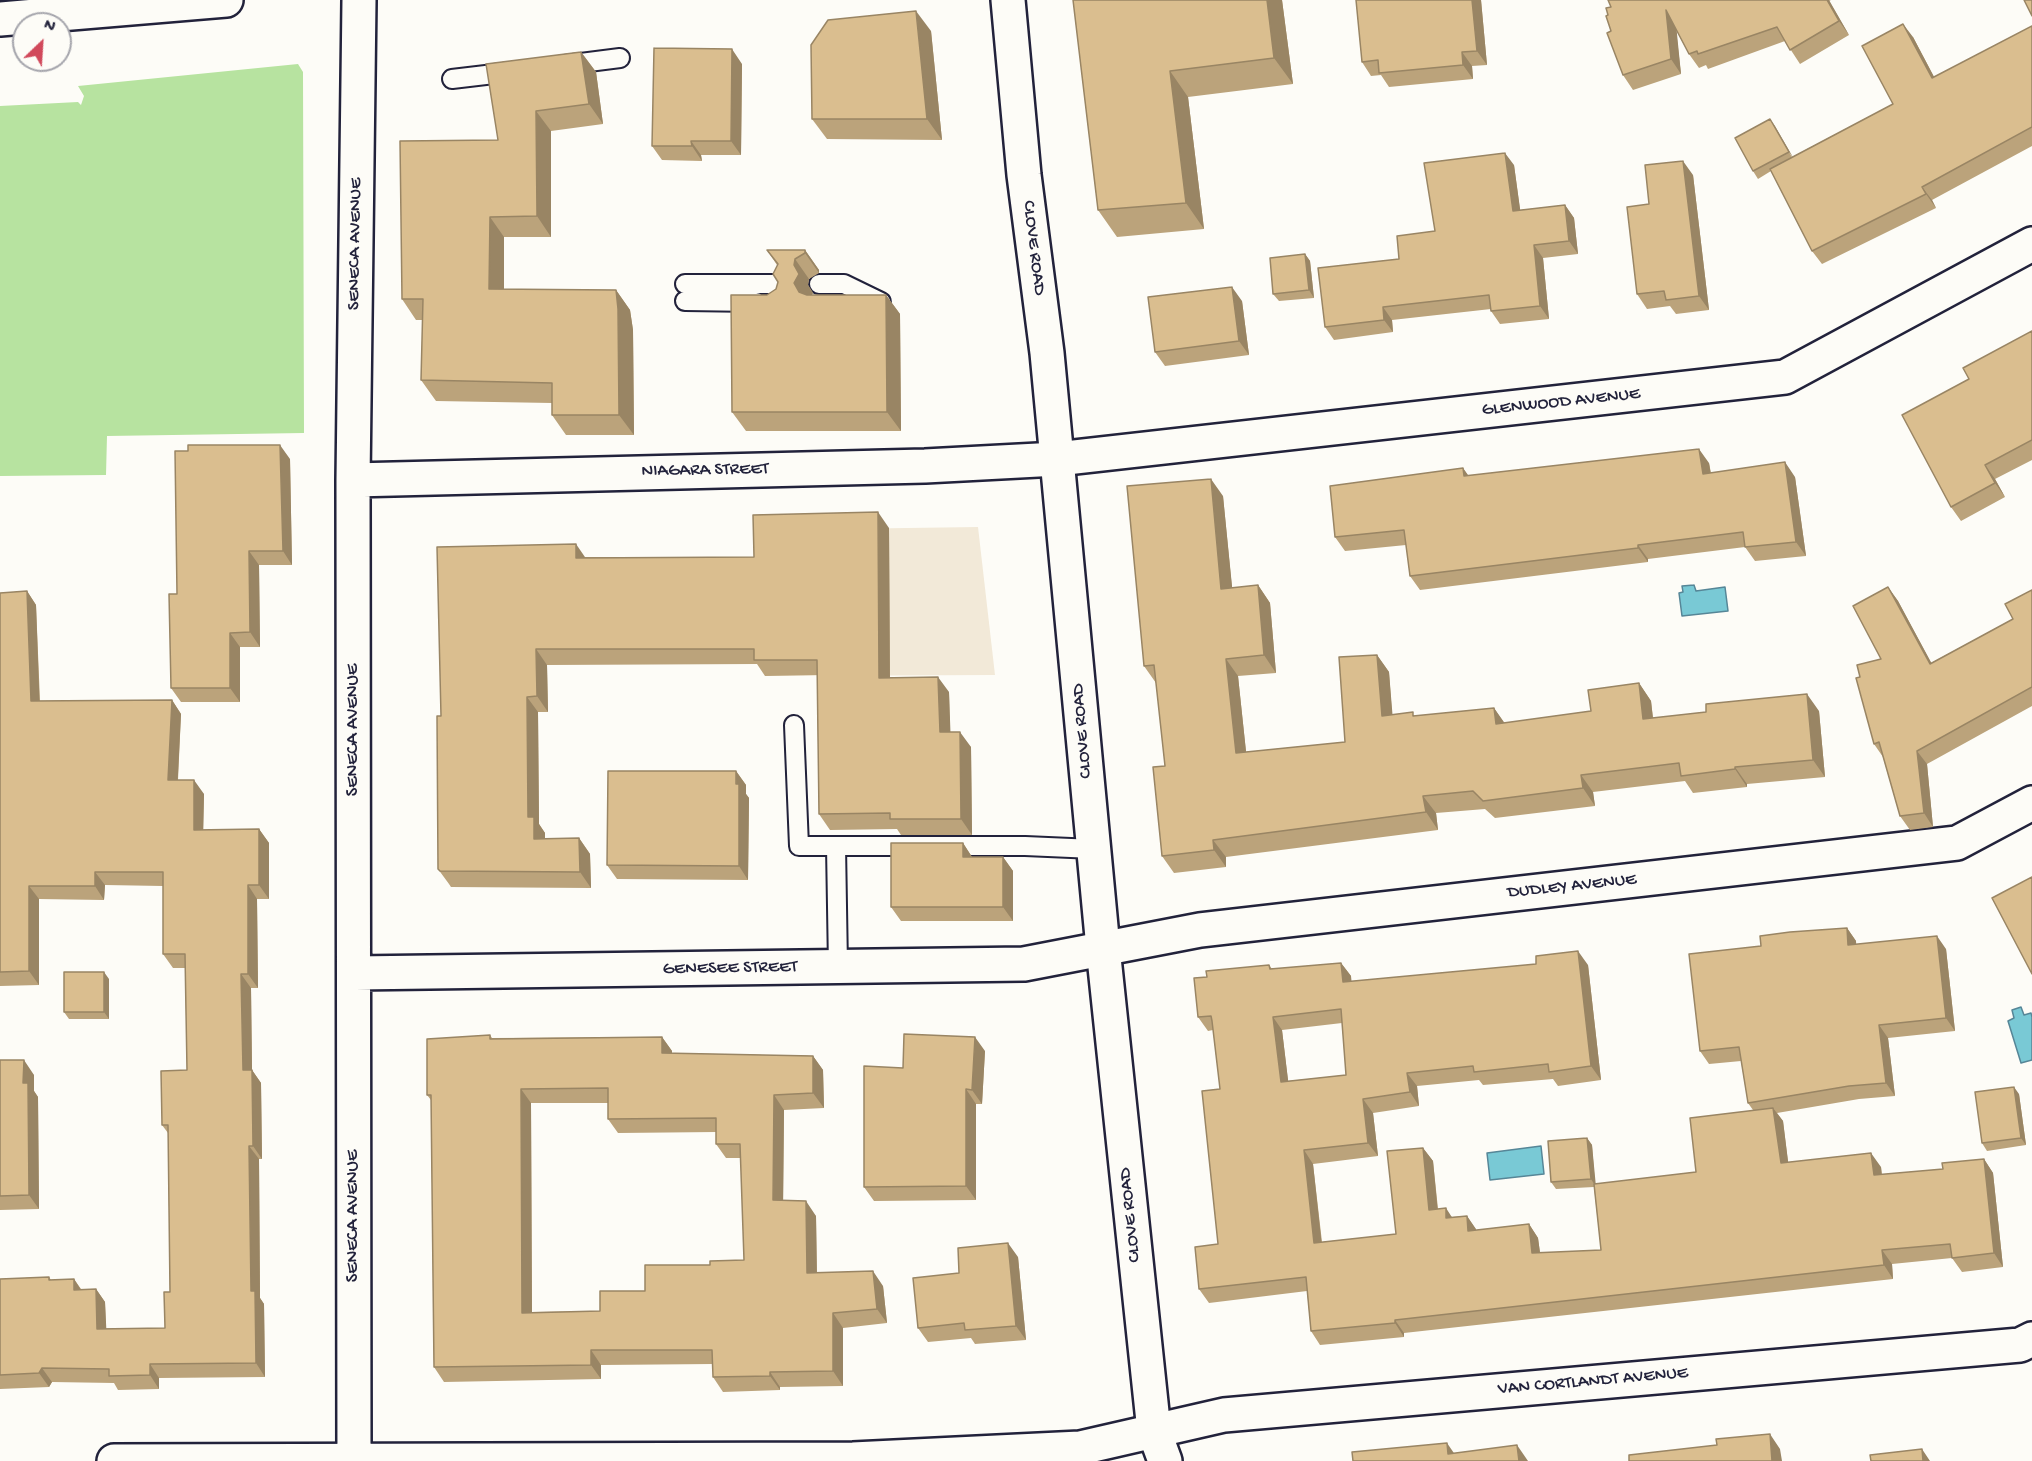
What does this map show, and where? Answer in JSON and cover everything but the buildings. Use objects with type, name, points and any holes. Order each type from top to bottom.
[{"type":"street","points":[[0,19],[226,0]]},
{"type":"street","name":"SENECA AVENUE","points":[[354,1460],[353,480],[359,0]]},
{"type":"street","name":"CLOVE ROAD","points":[[1008,0],[1024,175],[1057,459],[1103,948],[1154,1431],[1165,1461]]},
{"type":"street","name":"GLENWOOD AVENUE","points":[[1057,459],[1785,378],[2032,244]]},
{"type":"street","name":"NIAGARA STREET","points":[[353,480],[925,466],[1057,459]]},
{"type":"street","name":"DUDLEY AVENUE","points":[[1103,948],[1200,930],[1957,843],[2032,803]]},
{"type":"street","name":"GENESEE STREET","points":[[355,973],[1024,964],[1103,948]]},
{"type":"street","name":"VAN CORTLANDT AVENUE","points":[[114,1461],[853,1460],[1080,1448],[1224,1415],[2028,1350]]},
{"type":"lane","points":[[452,79],[620,58]]},
{"type":"lane","points":[[819,284],[844,284],[881,302],[840,302]]},
{"type":"lane","points":[[685,292],[780,293]]},
{"type":"lane","points":[[794,725],[799,846],[1025,846],[1094,849]]},
{"type":"lane","points":[[836,846],[838,967]]},
{"type":"shaded area","points":[[978,527],[995,675],[765,676],[764,530]]},
{"type":"green space","points":[[298,64],[303,72],[304,433],[107,436],[106,475],[0,476],[0,106],[78,102],[81,105],[84,96],[78,86]]},
{"type":"water","points":[[1694,585],[1696,591],[1725,587],[1728,611],[1682,616],[1679,593],[1683,592],[1682,586]]},
{"type":"water","points":[[2021,1007],[2024,1015],[2031,1013],[2032,1017],[2032,1060],[2021,1063],[2008,1021],[2014,1018],[2012,1010]]},
{"type":"water","points":[[1541,1146],[1544,1174],[1490,1180],[1487,1153]]}]
